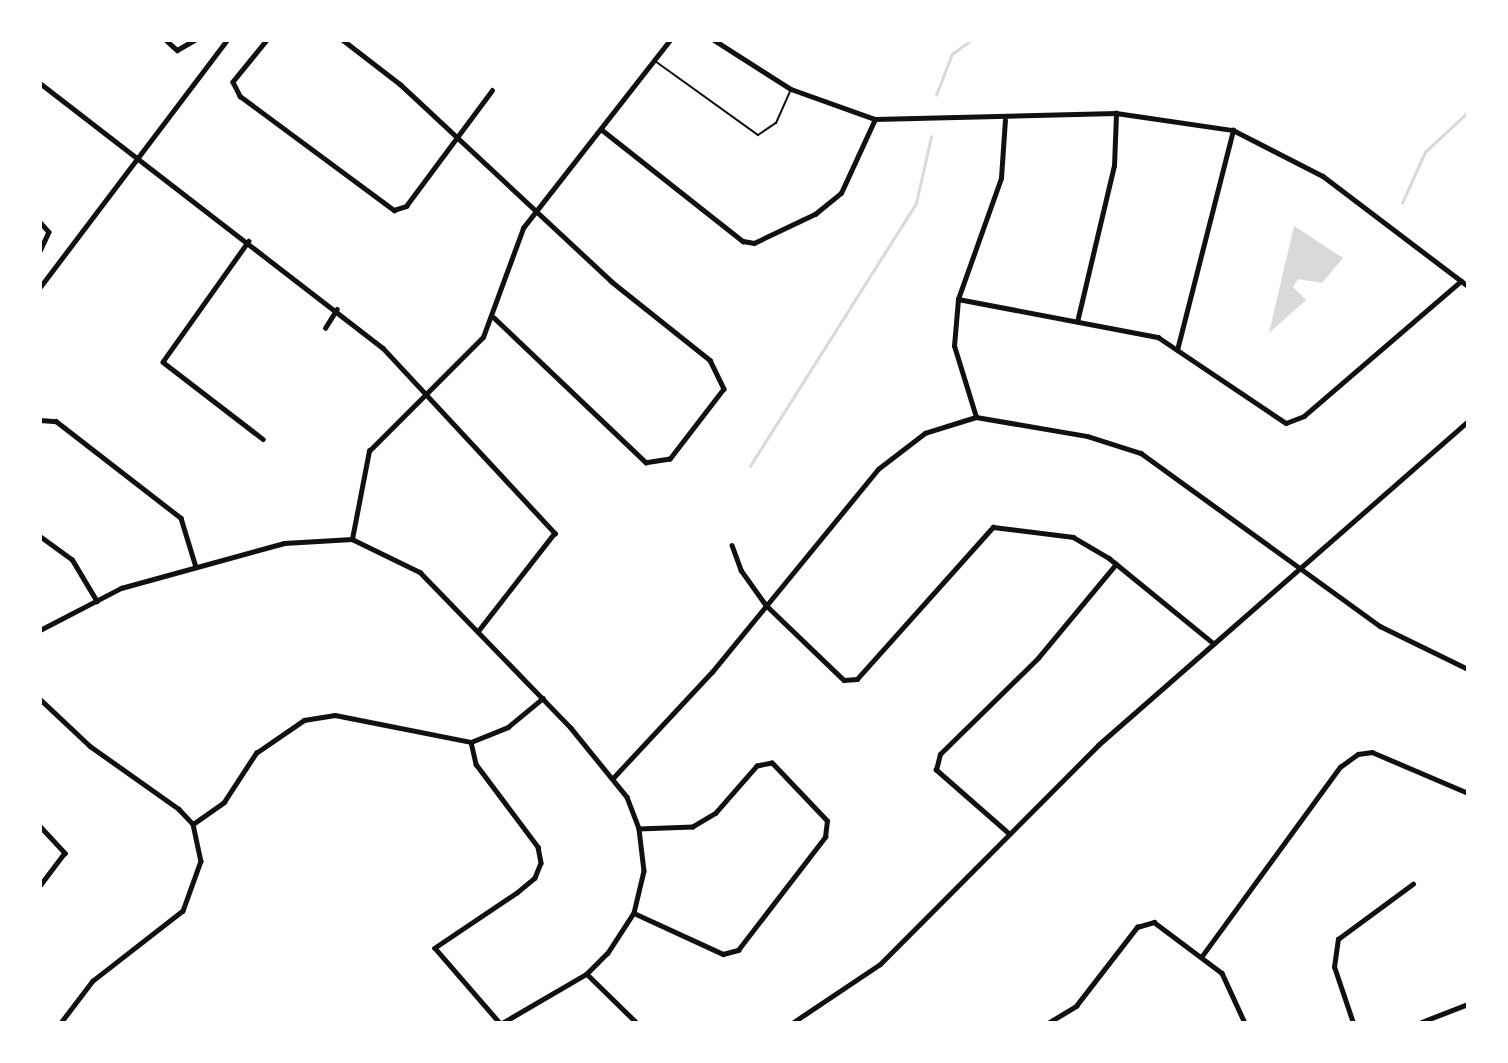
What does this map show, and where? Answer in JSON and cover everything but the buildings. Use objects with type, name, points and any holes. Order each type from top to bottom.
[{"type":"street","points":[[166,40],[177,50],[194,40]]},
{"type":"street","points":[[40,288],[227,40]]},
{"type":"street","points":[[267,40],[233,82],[240,96],[394,210],[406,206],[459,139],[492,90]]},
{"type":"street","points":[[343,40],[540,210],[611,281],[710,359],[723,389],[670,459],[646,463],[494,318]]},
{"type":"street","points":[[352,539],[369,451],[430,395],[494,318],[514,245],[670,40]]},
{"type":"street","points":[[714,40],[791,89],[875,119],[1005,120],[1116,113],[1233,130],[1323,176],[1468,286]]},
{"type":"street","points":[[40,83],[337,309],[430,395],[555,533],[478,632]]},
{"type":"street","points":[[1077,321],[1114,166],[1116,113]]},
{"type":"street","points":[[601,129],[743,241],[754,243],[815,214],[841,193],[875,119]]},
{"type":"street","points":[[976,417],[954,346],[957,299],[1001,178],[1005,120]]},
{"type":"street","points":[[1177,350],[1233,130]]},
{"type":"street","points":[[40,222],[49,232],[40,251]]},
{"type":"street","points":[[249,241],[167,351],[167,370],[263,439]]},
{"type":"street","points":[[957,299],[1158,337],[1286,423],[1304,416],[1461,281]]},
{"type":"street","points":[[325,328],[337,309]]},
{"type":"street","points":[[613,778],[894,455],[925,433],[976,417],[1087,436],[1141,453],[1303,564],[1380,626],[1468,669]]},
{"type":"street","points":[[40,420],[56,421],[181,518],[196,567]]},
{"type":"street","points":[[792,1023],[880,964],[1008,833],[1212,642],[1468,421]]},
{"type":"street","points":[[732,545],[741,570],[766,605],[835,675],[857,679],[993,527],[1073,537],[1116,564],[1212,642]]},
{"type":"street","points":[[40,536],[72,559],[97,601]]},
{"type":"street","points":[[40,630],[97,601],[196,567],[284,543],[352,539],[419,572],[543,698],[613,778],[639,829],[644,871],[634,913],[587,974],[501,1023],[436,948],[517,893],[535,878],[541,863],[538,847],[476,764],[471,742]]},
{"type":"street","points":[[1008,833],[936,770],[940,754],[1038,658],[1116,564]]},
{"type":"street","points":[[194,824],[224,802],[256,754],[304,720],[335,715],[471,742],[508,727],[543,698]]},
{"type":"street","points":[[40,699],[90,746],[194,824],[201,870],[183,911],[93,981],[61,1023]]},
{"type":"street","points":[[1202,956],[1340,767],[1358,754],[1372,752],[1468,793]]},
{"type":"street","points":[[634,913],[723,954],[738,950],[825,837],[827,821],[772,763],[757,766],[716,813],[693,827],[639,829]]},
{"type":"street","points":[[40,826],[65,853],[40,886]]},
{"type":"street","points":[[1353,1023],[1334,967],[1338,939],[1413,884]]},
{"type":"street","points":[[1048,1023],[1076,1006],[1136,927],[1154,922],[1202,956],[1237,994],[1245,1023]]},
{"type":"street","points":[[587,974],[637,1023]]},
{"type":"street","points":[[1419,1023],[1468,1004]]},
{"type":"lane","points":[[654,60],[758,135],[776,123],[791,89]]},
{"type":"shaded area","points":[[1294,226],[1343,258],[1322,283],[1298,279],[1293,287],[1306,300],[1269,333]]},
{"type":"waterway","points":[[936,95],[952,54],[971,40]]},
{"type":"waterway","points":[[1402,203],[1425,152],[1468,112]]},
{"type":"waterway","points":[[750,466],[916,203],[931,137]]}]
